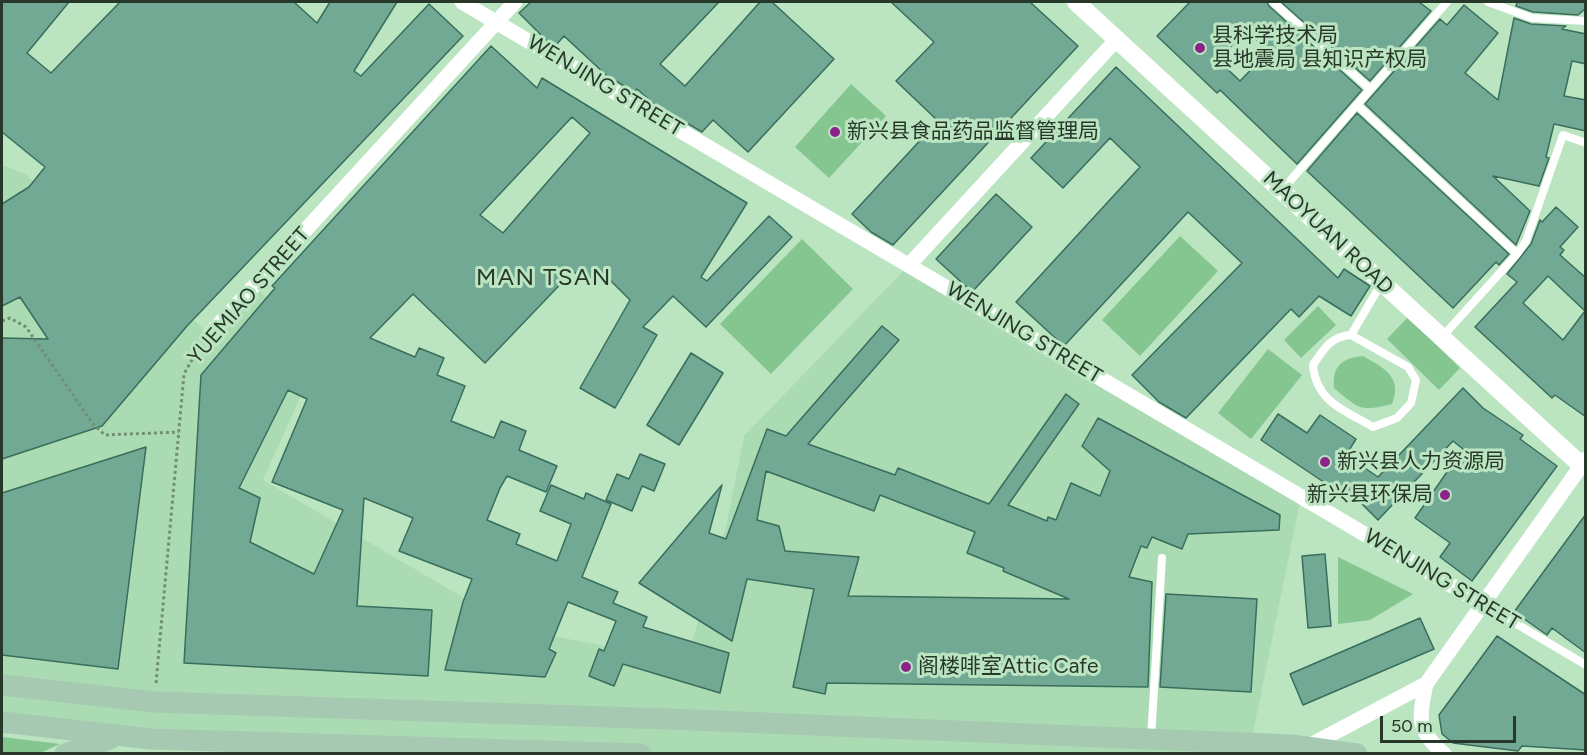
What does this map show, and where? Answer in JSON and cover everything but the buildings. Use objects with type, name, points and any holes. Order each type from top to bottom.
[{"type":"main road","points":[[2,685],[154,702],[669,719],[1292,746],[1357,753]]},
{"type":"main road","points":[[2,722],[122,736],[324,749],[641,753]]},
{"type":"main road","points":[[65,753],[122,736]]},
{"type":"street","name":"WENJING STREET","points":[[462,2],[1483,604]]},
{"type":"street","name":"YUEMIAO STREET","points":[[210,334],[515,2]]},
{"type":"street","name":"MAOYUAN ROAD","points":[[1076,2],[1584,464]]},
{"type":"street","points":[[909,265],[1117,39]]},
{"type":"street","points":[[1444,753],[1431,742],[1419,717],[1426,684],[1584,464]]},
{"type":"street","points":[[1293,753],[1426,684]]},
{"type":"lane","points":[[1273,2],[1370,89]]},
{"type":"lane","points":[[1282,190],[1447,2]]},
{"type":"lane","points":[[1488,2],[1532,18],[1586,21]]},
{"type":"lane","points":[[1357,105],[1517,254]]},
{"type":"lane","points":[[1442,337],[1526,241],[1563,135],[1586,143]]},
{"type":"lane","points":[[1351,335],[1382,282]]},
{"type":"lane","points":[[1351,335],[1408,367],[1416,380],[1411,403],[1397,418],[1373,428],[1323,397],[1314,382],[1312,365],[1325,348],[1340,336],[1351,335]]},
{"type":"lane","points":[[1151,740],[1162,558]]},
{"type":"lane","name":"WENJING STREET","points":[[1483,604],[1586,665]]},
{"type":"path","points":[[2,321],[10,318],[26,327],[93,424],[105,435],[179,432]]},
{"type":"path","name":"YUEMIAO STREET","points":[[154,702],[184,374],[194,353],[210,334]]},
{"type":"shaded area","points":[[851,84],[886,116],[829,178],[795,147]]},
{"type":"shaded area","points":[[2,165],[25,174],[210,334],[256,288],[321,351],[263,480],[517,629],[686,662],[726,527],[744,436],[909,265],[1301,497],[1249,753],[513,754],[2,722]]},
{"type":"shaded area","points":[[1180,236],[1218,271],[1140,356],[1102,320]]},
{"type":"shaded area","points":[[802,239],[853,289],[771,374],[720,324]]},
{"type":"shaded area","points":[[1318,306],[1336,325],[1301,358],[1284,340]]},
{"type":"shaded area","points":[[1408,317],[1460,368],[1439,390],[1387,339]]},
{"type":"shaded area","points":[[1268,349],[1302,375],[1251,439],[1218,413]]},
{"type":"shaded area","points":[[1363,356],[1390,374],[1395,387],[1392,404],[1373,408],[1360,407],[1334,388],[1335,374],[1340,364]]},
{"type":"shaded area","points":[[1338,557],[1413,594],[1370,620],[1338,624]]},
{"type":"shaded area","points":[[2,737],[60,744],[40,753],[2,753]]},
{"type":"place","name":"县科学技术局 县地震局 县知识产权局","points":[[1200,48]]},
{"type":"place","name":"新兴县食品药品监督管理局","points":[[835,132]]},
{"type":"place","name":"新兴县人力资源局","points":[[1325,462]]},
{"type":"place","name":"新兴县环保局","points":[[1445,495]]},
{"type":"place","name":"阁楼啡室Attic Cafe","points":[[906,667]]},
{"type":"district","name":"MAN TSAN","points":[[544,278]]}]
